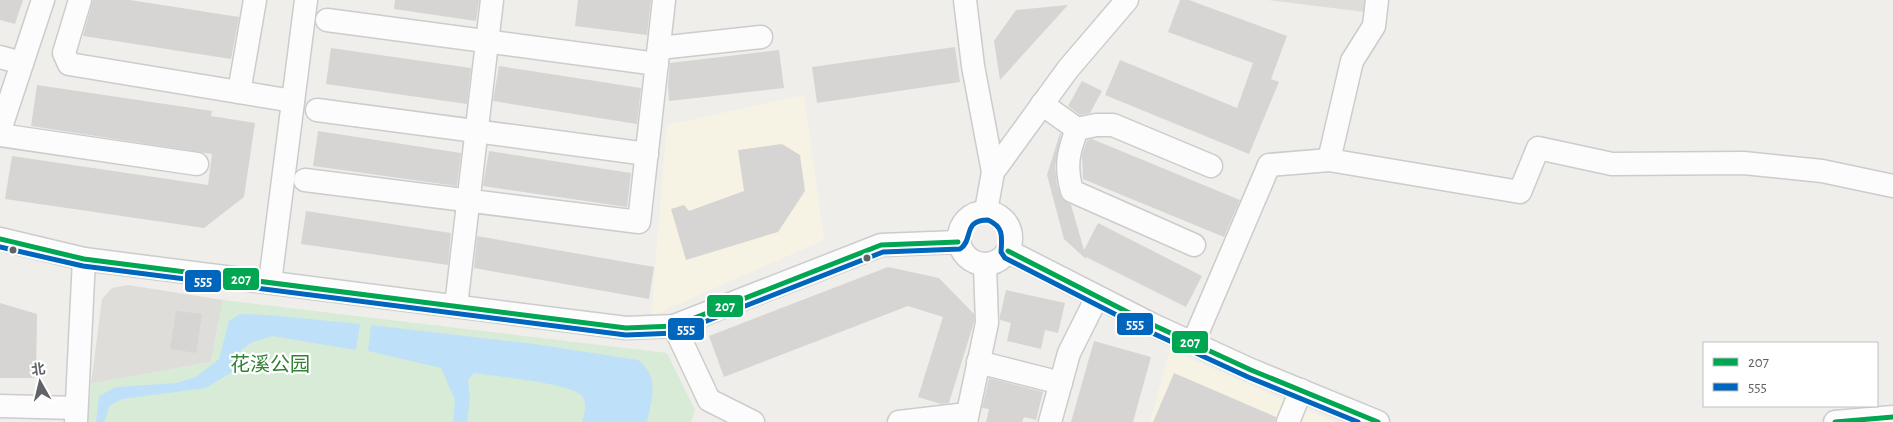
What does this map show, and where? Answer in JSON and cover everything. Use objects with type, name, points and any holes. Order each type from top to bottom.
[{"type":"street","points":[[0,130],[43,0]]},
{"type":"street","points":[[80,0],[64,53],[69,64],[292,100]]},
{"type":"street","points":[[239,92],[255,0]]},
{"type":"street","points":[[270,282],[306,0]]},
{"type":"street","points":[[456,306],[492,0]]},
{"type":"street","points":[[305,180],[639,222],[664,0]]},
{"type":"street","points":[[965,0],[973,66],[993,172],[986,211]]},
{"type":"street","points":[[993,172],[1068,69],[1127,0]]},
{"type":"street","points":[[1329,160],[1352,61],[1374,26],[1377,0]]},
{"type":"street","points":[[327,20],[487,41],[658,56],[761,37]]},
{"type":"street","points":[[0,57],[22,63]]},
{"type":"street","points":[[1042,104],[1077,129],[1096,125],[1113,125],[1211,166]]},
{"type":"street","points":[[317,110],[647,154]]},
{"type":"street","points":[[1077,129],[1066,169],[1072,191],[1194,245]]},
{"type":"street","points":[[0,135],[197,164]]},
{"type":"street","points":[[1193,343],[1269,165],[1329,160],[1520,192],[1538,148],[1612,164],[1744,163],[1803,169],[1893,186]]},
{"type":"street","points":[[986,211],[997,214],[1006,222],[1011,233],[1008,251],[1002,258],[985,264],[976,263],[967,258],[961,251],[958,242],[959,230],[965,220],[974,213],[986,211]]},
{"type":"street","points":[[0,239],[84,259],[626,328],[674,326],[881,245],[958,242]]},
{"type":"street","points":[[1008,251],[1097,297],[1193,343],[1378,422]]},
{"type":"street","points":[[0,406],[76,415],[84,259]]},
{"type":"street","points":[[899,422],[967,418],[987,323],[985,264]]},
{"type":"street","points":[[1050,422],[1069,353],[1097,297]]},
{"type":"street","points":[[674,326],[709,400],[753,422]]},
{"type":"street","points":[[978,362],[1061,383]]},
{"type":"street","points":[[1288,422],[1301,390]]},
{"type":"street","points":[[1835,422],[1893,418]]},
{"type":"shaded area","points":[[1268,0],[1367,0],[1365,12]]},
{"type":"shaded area","points":[[804,95],[824,240],[651,316],[667,125]]},
{"type":"shaded area","points":[[128,285],[223,300],[211,362],[91,384],[102,299],[112,288]]},
{"type":"shaded area","points":[[1170,350],[1309,411],[1335,422],[1150,422]]},
{"type":"green space","name":"花溪公园","points":[[223,300],[667,353],[695,410],[691,422],[88,422],[91,384],[211,362]]},
{"type":"water","points":[[240,314],[360,324],[356,350],[272,336],[251,343],[241,350],[237,369],[206,388],[122,399],[110,405],[104,422],[96,422],[99,396],[116,387],[176,383],[196,377],[219,359],[229,321]]},
{"type":"water","points":[[371,325],[534,344],[638,360],[649,373],[652,381],[653,388],[647,422],[582,422],[585,402],[582,396],[575,391],[548,384],[474,373],[468,380],[470,397],[467,422],[453,422],[455,400],[441,368],[368,351]]},
{"type":"building","points":[[0,0],[23,0],[15,24],[0,20]]},
{"type":"building","points":[[93,0],[130,0],[239,17],[231,59],[83,36]]},
{"type":"building","points":[[395,0],[479,0],[476,21],[394,9]]},
{"type":"building","points":[[578,0],[651,0],[647,35],[575,26]]},
{"type":"building","points":[[1180,0],[1189,0],[1287,36],[1271,79],[1279,82],[1249,154],[1105,95],[1120,60],[1237,108],[1253,63],[1168,32]]},
{"type":"building","points":[[1068,5],[1000,80],[994,41],[1016,10]]},
{"type":"building","points":[[955,47],[960,82],[817,103],[812,67]]},
{"type":"building","points":[[331,48],[471,68],[467,104],[326,84]]},
{"type":"building","points":[[779,50],[784,88],[669,101],[670,63]]},
{"type":"building","points":[[499,66],[641,88],[637,124],[493,101]]},
{"type":"building","points":[[1082,81],[1102,91],[1090,113],[1080,115],[1068,106]]},
{"type":"building","points":[[37,85],[212,111],[211,116],[255,123],[244,197],[204,228],[5,199],[12,156],[208,185],[212,154],[31,126]]},
{"type":"building","points":[[318,131],[461,153],[457,186],[313,166]]},
{"type":"building","points":[[1060,133],[1055,166],[1057,185],[1062,199],[1071,205],[1084,250],[1098,223],[1202,276],[1186,307],[1086,257],[1086,259],[1064,239],[1047,175]]},
{"type":"building","points":[[1092,139],[1240,200],[1224,237],[1083,179],[1082,155],[1087,140]]},
{"type":"building","points":[[782,144],[800,155],[805,191],[778,232],[686,260],[671,209],[684,205],[689,211],[744,191],[738,150]]},
{"type":"building","points":[[489,151],[631,173],[627,207],[483,186]]},
{"type":"building","points":[[306,211],[451,233],[448,265],[301,244]]},
{"type":"building","points":[[477,236],[654,267],[649,299],[474,268]]},
{"type":"building","points":[[888,267],[939,278],[974,314],[974,322],[949,403],[941,404],[918,397],[943,317],[908,306],[724,377],[709,336]]},
{"type":"building","points":[[1006,290],[1065,303],[1058,333],[1045,330],[1041,349],[1007,341],[1011,323],[1000,320]]},
{"type":"building","points":[[0,303],[37,314],[36,378],[0,378]]},
{"type":"building","points":[[176,311],[202,314],[196,353],[170,349]]},
{"type":"building","points":[[1094,341],[1151,357],[1133,422],[1071,422]]},
{"type":"building","points":[[1174,373],[1276,417],[1275,422],[1153,422]]},
{"type":"building","points":[[989,378],[1043,392],[1036,420],[1024,417],[1022,422],[986,422],[989,409],[982,408]]},
{"type":"transit line","name":"555","points":[[0,247],[83,266],[626,335],[676,333],[883,252],[960,249],[967,241],[971,227],[975,223],[988,220],[997,226],[1001,233],[1001,252],[1005,258],[1148,331],[1248,377],[1358,422]]},
{"type":"transit line","name":"207","points":[[0,239],[84,259],[626,328],[674,326],[881,245],[958,242]]},
{"type":"transit line","name":"207","points":[[1008,251],[1151,324],[1251,370],[1378,422]]},
{"type":"transit line","name":"207","points":[[1835,422],[1893,417]]}]
